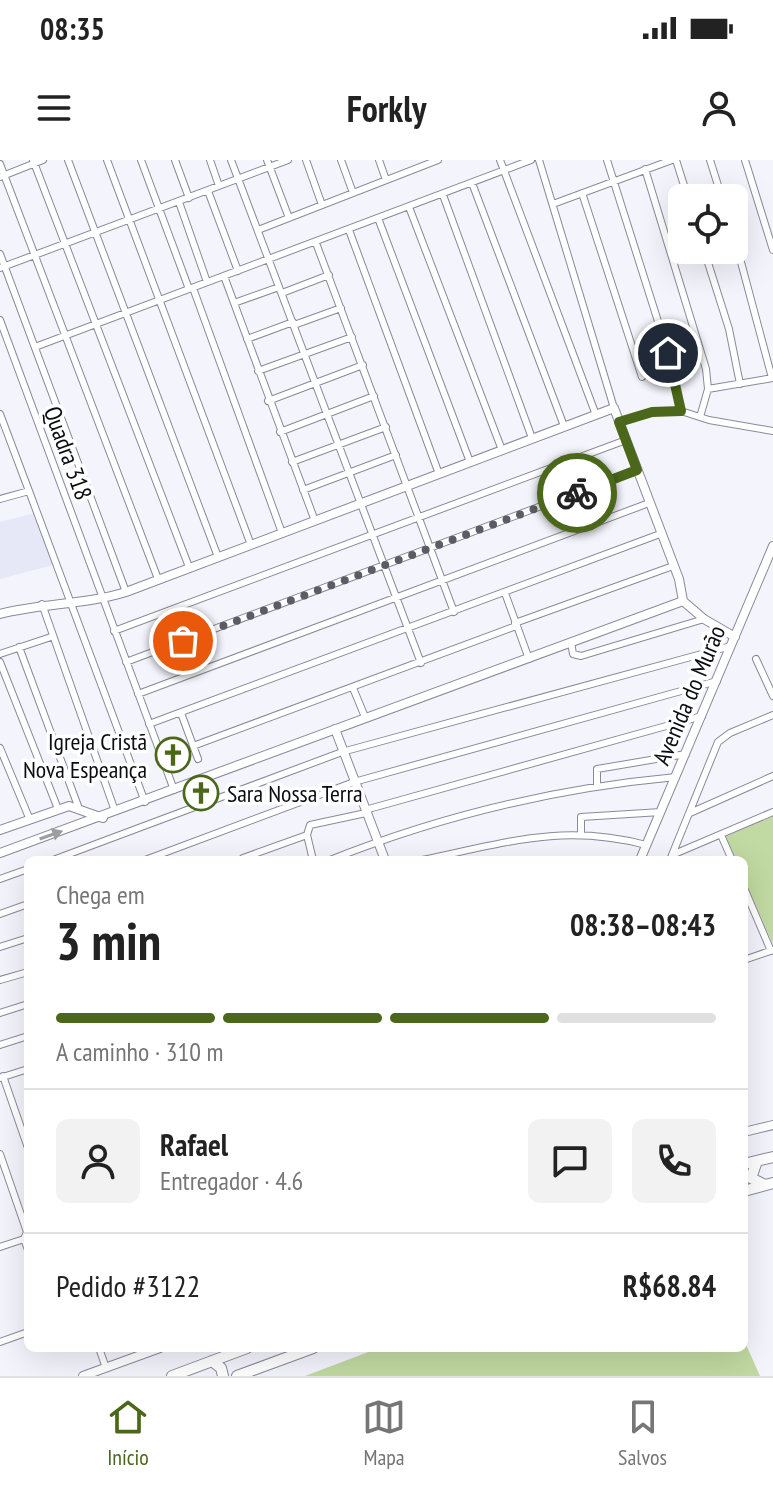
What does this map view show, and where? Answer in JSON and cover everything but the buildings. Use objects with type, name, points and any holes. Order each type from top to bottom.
[{"type":"main road","points":[[748,1163],[773,1157]]},
{"type":"main road","points":[[757,1161],[751,1178],[769,1184]]},
{"type":"main road","points":[[748,1190],[769,1184]]},
{"type":"main road","points":[[172,1376],[236,1352]]},
{"type":"main road","points":[[237,1376],[302,1352]]},
{"type":"main road","points":[[212,1361],[221,1368],[223,1376]]},
{"type":"street","points":[[2,176],[43,160]]},
{"type":"street","points":[[68,160],[128,312],[218,557]]},
{"type":"street","points":[[107,160],[251,545]]},
{"type":"street","points":[[141,160],[282,533]]},
{"type":"street","points":[[175,160],[189,198]]},
{"type":"street","points":[[210,160],[219,186]]},
{"type":"street","points":[[231,160],[421,663]]},
{"type":"street","points":[[2,267],[208,191],[268,163],[288,160]]},
{"type":"street","points":[[306,160],[322,205]]},
{"type":"street","points":[[341,160],[353,193]]},
{"type":"street","points":[[379,160],[386,180]]},
{"type":"street","points":[[258,230],[386,180],[416,164],[438,160]]},
{"type":"street","points":[[500,160],[596,415]]},
{"type":"street","points":[[35,347],[531,160]]},
{"type":"street","points":[[539,160],[614,408],[683,601],[704,619],[735,637]]},
{"type":"street","points":[[607,160],[668,353],[681,411]]},
{"type":"street","points":[[553,204],[614,182],[647,166],[674,160],[683,184]]},
{"type":"street","points":[[710,160],[718,184]]},
{"type":"street","points":[[745,160],[773,250]]},
{"type":"street","points":[[33,162],[189,567]]},
{"type":"street","points":[[268,163],[289,218]]},
{"type":"street","points":[[0,164],[2,176],[158,579]]},
{"type":"street","points":[[647,166],[701,352],[708,389],[700,417]]},
{"type":"street","points":[[472,183],[564,426]]},
{"type":"street","points":[[208,191],[238,271]]},
{"type":"street","points":[[582,193],[642,377]]},
{"type":"street","points":[[443,195],[532,438]]},
{"type":"street","points":[[179,202],[207,282]]},
{"type":"street","points":[[409,207],[502,450]]},
{"type":"street","points":[[378,218],[470,462]]},
{"type":"street","points":[[349,230],[439,474]]},
{"type":"street","points":[[316,243],[454,612]]},
{"type":"street","points":[[0,254],[2,267],[126,592]]},
{"type":"street","points":[[708,264],[729,329],[740,384]]},
{"type":"street","points":[[708,389],[772,378],[741,264]]},
{"type":"street","points":[[234,303],[329,275]]},
{"type":"street","points":[[224,276],[315,521]]},
{"type":"street","points":[[247,339],[341,308]]},
{"type":"street","name":"Quadra 318","points":[[0,320],[174,790]]},
{"type":"street","points":[[258,371],[352,337]]},
{"type":"street","points":[[268,401],[363,365]]},
{"type":"street","points":[[280,432],[374,396]]},
{"type":"street","points":[[0,614],[42,604],[103,599],[126,592],[614,408]]},
{"type":"street","points":[[619,422],[652,412],[681,411],[773,431]]},
{"type":"street","points":[[0,414],[145,802]]},
{"type":"street","points":[[292,462],[386,427]]},
{"type":"street","points":[[114,631],[626,440]]},
{"type":"street","points":[[303,490],[396,455]]},
{"type":"street","points":[[126,662],[637,470]]},
{"type":"street","points":[[0,499],[29,491]]},
{"type":"street","points":[[138,694],[649,503]]},
{"type":"street","points":[[149,724],[660,534]]},
{"type":"street","name":"Avenida do Murão","points":[[642,856],[770,560],[773,546]]},
{"type":"street","points":[[193,746],[673,566]]},
{"type":"street","points":[[505,593],[529,659]]},
{"type":"street","points":[[0,853],[103,818],[365,717],[683,601]]},
{"type":"street","points":[[42,604],[51,637],[116,813]]},
{"type":"street","points":[[571,642],[573,654],[581,656],[704,619]]},
{"type":"street","points":[[0,654],[51,637]]},
{"type":"street","points":[[64,856],[342,752],[731,646]]},
{"type":"street","points":[[19,647],[81,808],[81,825]]},
{"type":"street","points":[[756,659],[773,696]]},
{"type":"street","points":[[0,662],[58,809]]},
{"type":"street","points":[[156,856],[354,782],[717,681]]},
{"type":"street","points":[[353,688],[365,717]]},
{"type":"street","points":[[181,713],[198,759]]},
{"type":"street","points":[[672,856],[722,738],[773,715]]},
{"type":"street","points":[[312,856],[307,835],[310,825],[366,812],[702,716]]},
{"type":"street","points":[[335,729],[383,856]]},
{"type":"street","points":[[0,748],[30,820]]},
{"type":"street","points":[[597,786],[597,769],[686,754]]},
{"type":"street","points":[[690,813],[773,776]]},
{"type":"street","points":[[340,856],[377,841],[466,815],[597,786],[676,777]]},
{"type":"street","points":[[206,779],[213,800]]},
{"type":"street","points":[[0,830],[58,809],[81,808],[103,818]]},
{"type":"street","points":[[581,833],[581,817],[661,812]]},
{"type":"street","points":[[675,856],[773,812]]},
{"type":"street","points":[[442,856],[541,836],[581,833],[646,845]]},
{"type":"street","points":[[249,856],[307,835]]},
{"type":"street","points":[[721,835],[730,856]]},
{"type":"street","points":[[0,879],[24,870]]},
{"type":"street","points":[[748,897],[772,950],[748,959]]},
{"type":"street","points":[[0,914],[24,905]]},
{"type":"street","points":[[0,947],[24,939]]},
{"type":"street","points":[[0,980],[24,973]]},
{"type":"street","points":[[0,1013],[24,1005]]},
{"type":"street","points":[[0,1045],[24,1037]]},
{"type":"street","points":[[24,1070],[2,1077],[24,1137]]},
{"type":"street","points":[[748,1131],[773,1125]]},
{"type":"street","points":[[0,1154],[24,1223]]},
{"type":"street","points":[[0,1247],[24,1239]]},
{"type":"street","points":[[0,1342],[24,1333]]},
{"type":"street","points":[[100,1352],[106,1368]]},
{"type":"street","points":[[83,1376],[149,1352]]},
{"type":"shaded area","points":[[35,513],[53,565],[0,579],[0,522]]},
{"type":"green space","points":[[773,816],[773,944],[748,889],[748,856],[733,856],[725,837]]},
{"type":"green space","points":[[748,1349],[760,1376],[305,1376],[368,1352],[748,1352]]},
{"type":"way so far","points":[[183,641],[577,493]]},
{"type":"place","name":"Igreja Cristã Nova Espeança","points":[[173,755]]},
{"type":"place","name":"Sara Nossa Terra","points":[[201,793]]},
{"type":"route","points":[[577,493],[637,470],[619,422],[652,412],[681,411],[668,353]]}]
